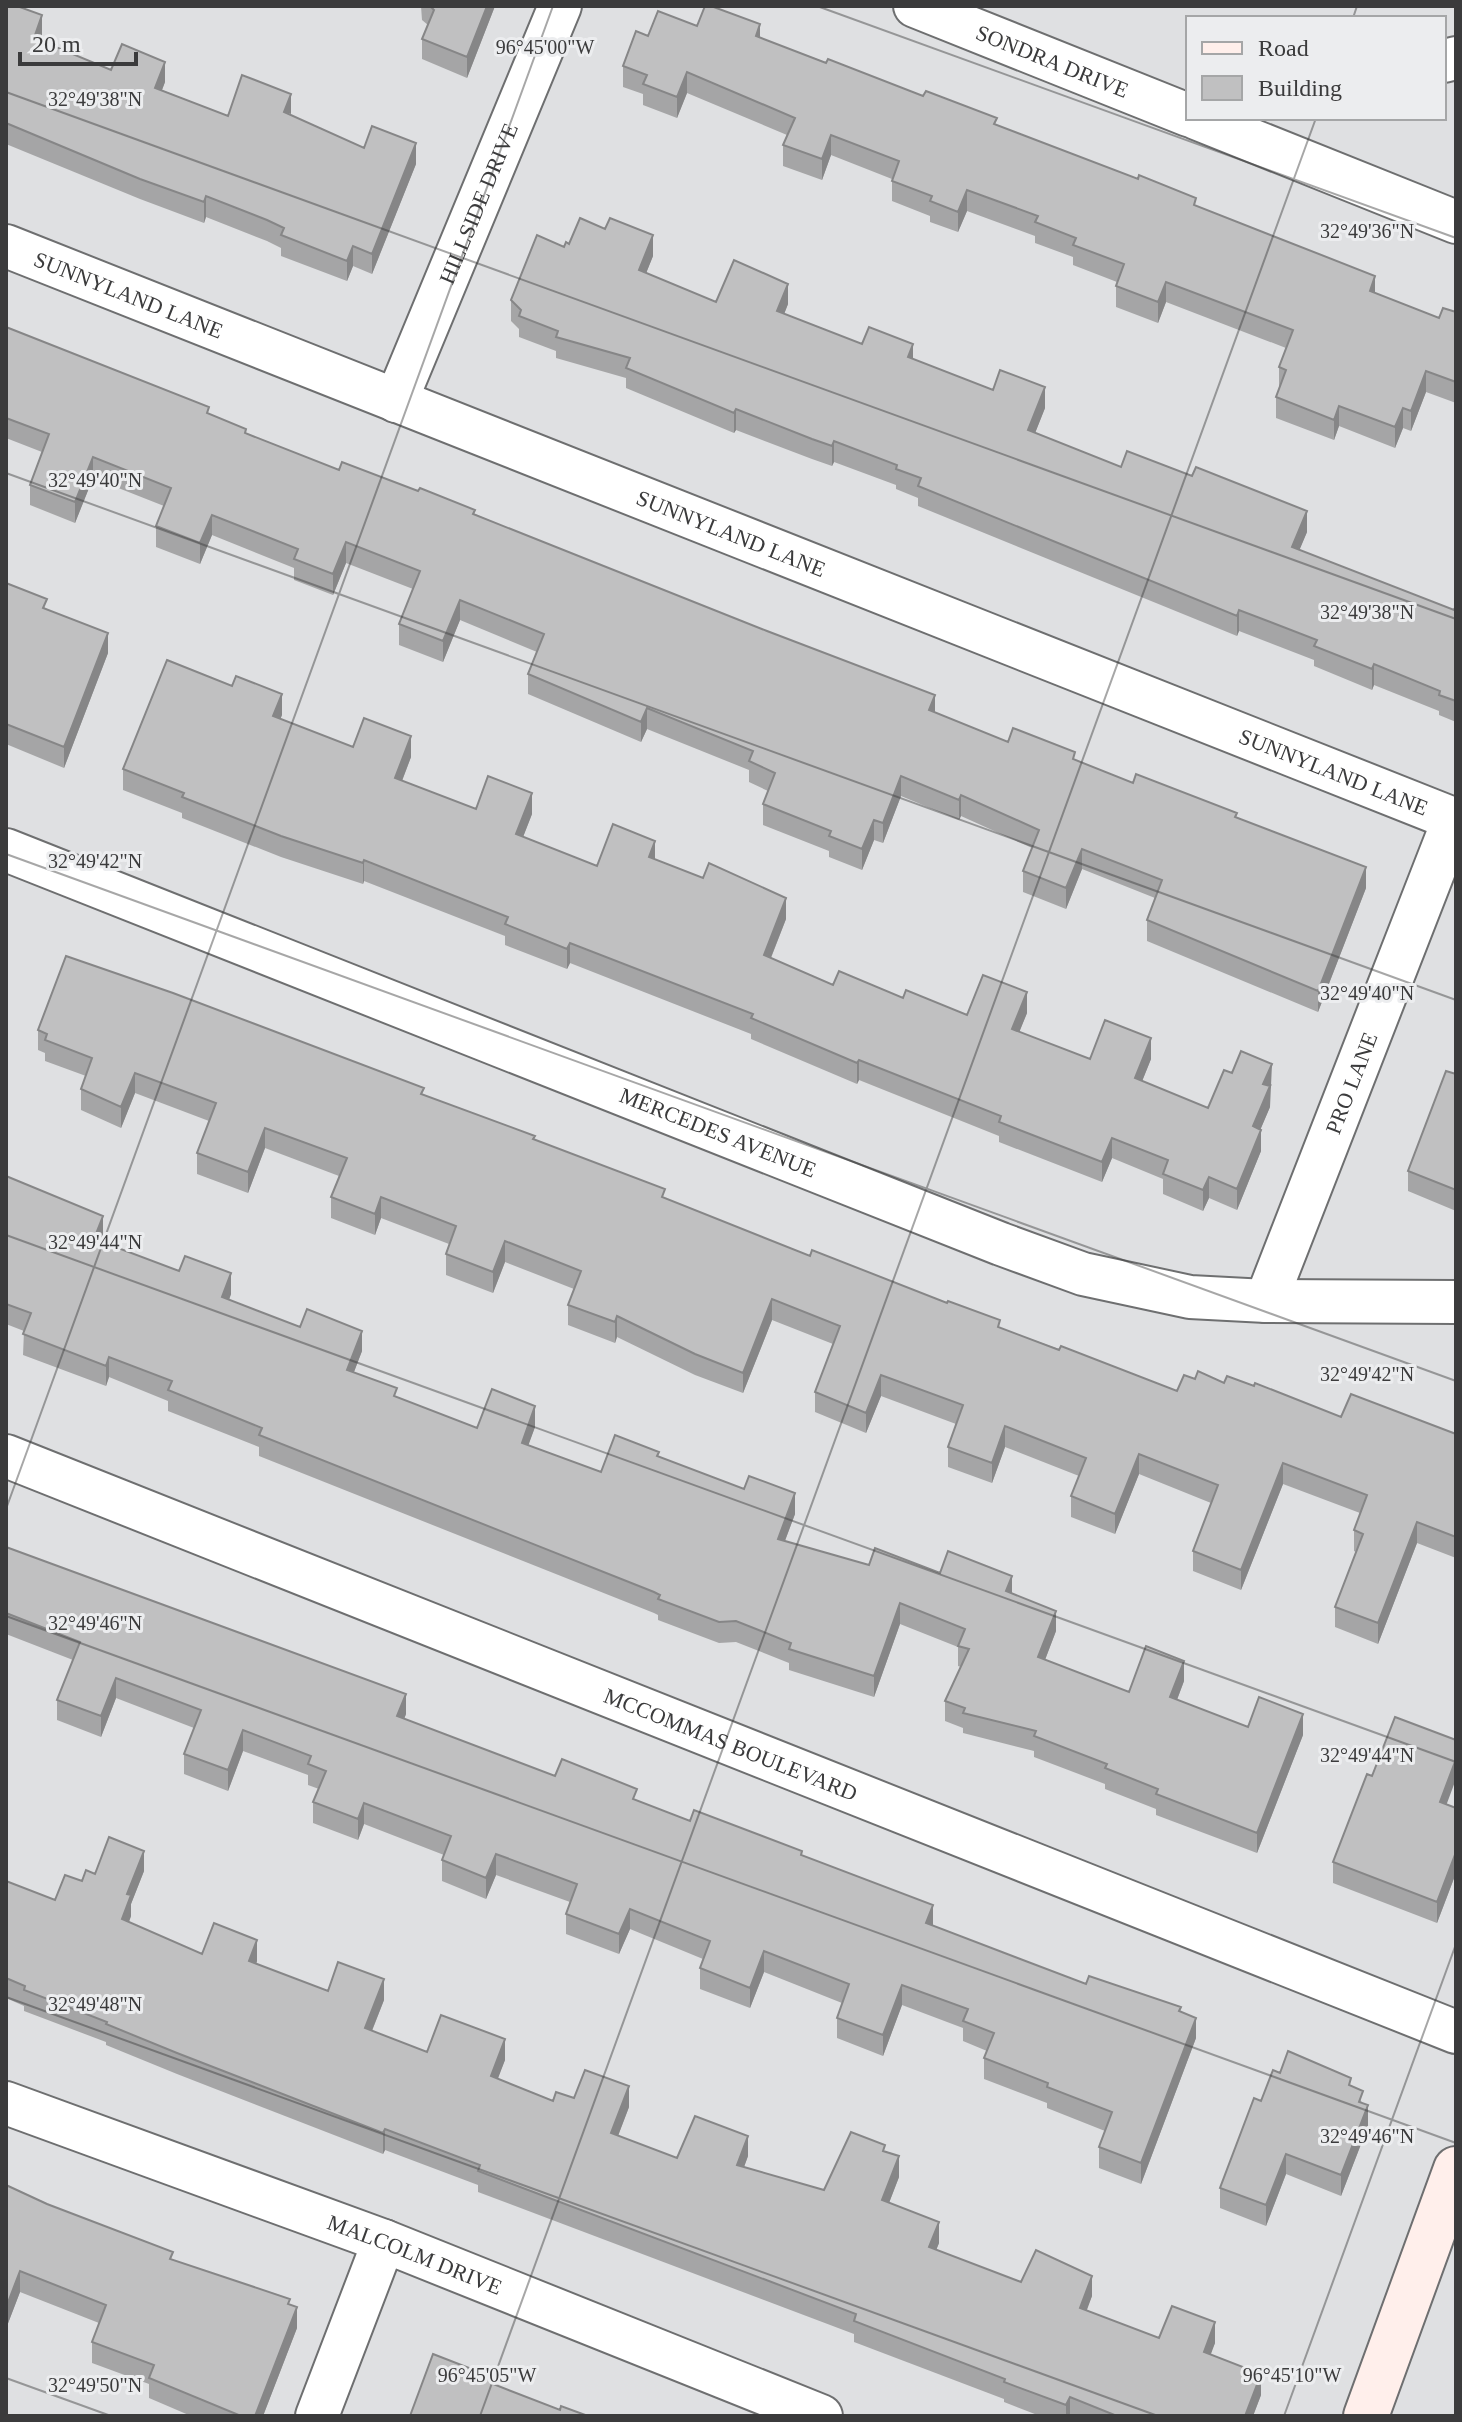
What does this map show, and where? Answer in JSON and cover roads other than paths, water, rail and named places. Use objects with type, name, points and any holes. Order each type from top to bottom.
[{"type":"main road","points":[[1366,2416],[1456,2169]]},
{"type":"street","name":"HILLSIDE DRIVE","points":[[396,401],[560,6]]},
{"type":"street","name":"SONDRA DRIVE","points":[[915,6],[1186,114]]},
{"type":"street","points":[[1125,90],[1186,86]]},
{"type":"street","points":[[1201,120],[1456,222]]},
{"type":"street","name":"SUNNYLAND LANE","points":[[6,246],[1455,820]]},
{"type":"street","name":"PRO LANE","points":[[1266,1301],[1455,820]]},
{"type":"street","name":"MERCEDES AVENUE","points":[[6,850],[1083,1274],[1190,1297],[1266,1301],[1456,1302]]},
{"type":"street","name":"MCCOMMAS BOULEVARD","points":[[6,1456],[1456,2032]]},
{"type":"street","name":"MALCOLM DRIVE","points":[[6,2103],[384,2241],[821,2416]]},
{"type":"street","points":[[317,2416],[384,2241]]}]
